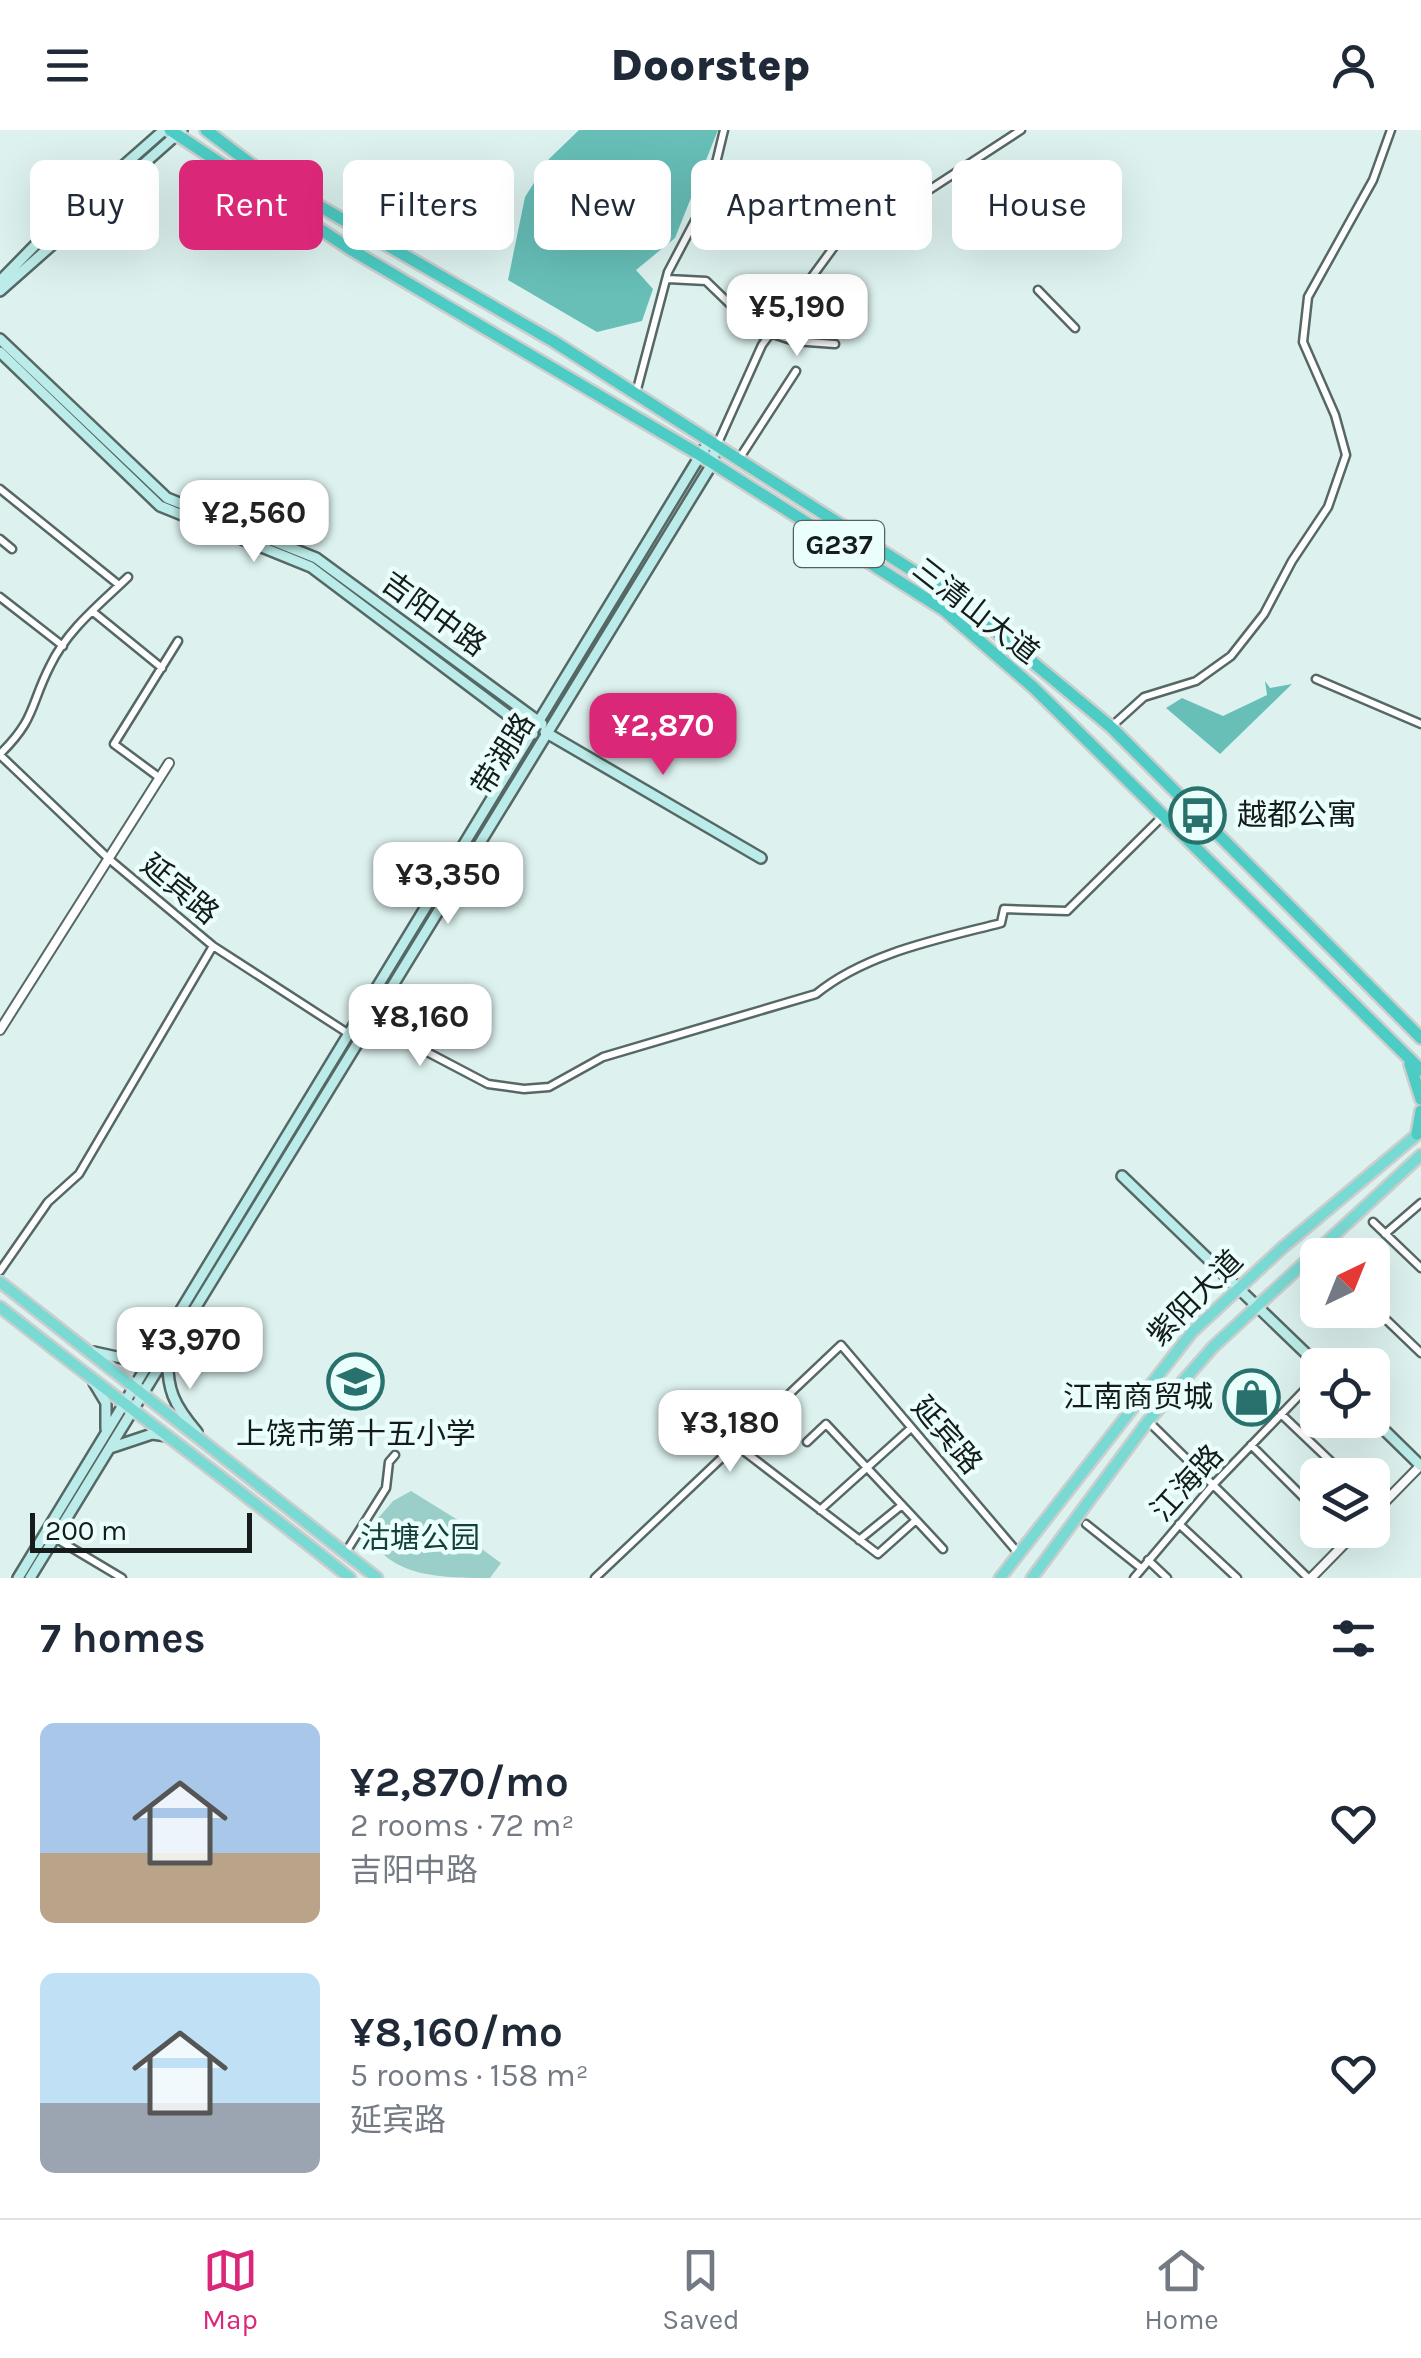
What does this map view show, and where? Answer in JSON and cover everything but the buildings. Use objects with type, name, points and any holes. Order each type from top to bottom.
[{"type":"highway","name":"三清山大道","points":[[206,130],[264,174],[636,394],[954,597],[1111,727],[1421,1038]]},
{"type":"highway","name":"三清山大道","points":[[173,131],[350,250],[700,456],[944,610],[1034,688],[1165,814],[1421,1070]]},
{"type":"highway","points":[[1407,1056],[1421,1100]]},
{"type":"highway","points":[[1419,1133],[1421,1111]]},
{"type":"main road","points":[[0,281],[141,150],[173,131]]},
{"type":"main road","points":[[0,290],[173,131]]},
{"type":"main road","name":"吉阳中路","points":[[0,339],[167,498],[316,558],[541,731]]},
{"type":"main road","name":"吉阳中路","points":[[0,352],[160,506],[311,567],[541,731],[761,858]]},
{"type":"main road","name":"带湖路","points":[[163,1347],[368,1021],[700,456],[712,443]]},
{"type":"main road","name":"带湖路","points":[[18,1578],[105,1446],[348,1034],[712,464],[712,443]]},
{"type":"main road","name":"紫阳大道","points":[[1000,1578],[1162,1368],[1238,1287],[1419,1133]]},
{"type":"main road","name":"紫阳大道","points":[[1032,1578],[1148,1421],[1213,1347],[1421,1158]]},
{"type":"main road","points":[[1122,1176],[1300,1348]]},
{"type":"main road","points":[[0,1282],[377,1578]]},
{"type":"main road","points":[[0,1307],[350,1578]]},
{"type":"main road","points":[[83,1348],[110,1359],[126,1359],[163,1347],[167,1388],[176,1407],[202,1438]]},
{"type":"main road","points":[[93,1380],[106,1403],[105,1446],[152,1434],[169,1436]]},
{"type":"main road","points":[[1390,1435],[1421,1465]]},
{"type":"main road","name":"带湖路","points":[[30,1578],[105,1446]]},
{"type":"street","points":[[636,394],[668,279],[708,196],[724,130]]},
{"type":"street","name":"带湖路","points":[[712,443],[768,336],[850,229],[903,207],[1022,130]]},
{"type":"street","points":[[1111,727],[1144,697],[1196,682],[1239,647],[1328,507],[1346,455],[1334,415],[1305,348],[1303,318],[1308,296],[1373,180],[1391,130]]},
{"type":"street","points":[[668,279],[706,281],[768,336],[834,344]]},
{"type":"street","points":[[1038,290],[1076,328]]},
{"type":"street","points":[[739,460],[796,371]]},
{"type":"street","points":[[0,489],[119,585]]},
{"type":"street","points":[[0,540],[12,549]]},
{"type":"street","points":[[0,754],[30,722],[49,666],[63,646],[128,577]]},
{"type":"street","points":[[0,598],[63,646]]},
{"type":"street","points":[[92,611],[162,668]]},
{"type":"street","points":[[160,778],[114,744],[178,641]]},
{"type":"street","points":[[1316,679],[1421,724]]},
{"type":"street","name":"延宾路","points":[[0,754],[109,859],[213,946],[348,1034]]},
{"type":"street","points":[[1,1028],[170,763]]},
{"type":"street","points":[[368,1021],[488,1084],[549,1087],[603,1057],[816,994],[833,980],[900,951],[1001,923],[1004,909],[1067,912],[1165,814]]},
{"type":"street","points":[[0,1271],[37,1215],[79,1174],[213,946]]},
{"type":"street","points":[[1386,1234],[1421,1203]]},
{"type":"street","points":[[1373,1222],[1421,1268]]},
{"type":"street","points":[[1390,1323],[1421,1353]]},
{"type":"street","name":"延宾路","points":[[736,1445],[841,1345],[1019,1554]]},
{"type":"street","name":"江海路","points":[[1134,1578],[1212,1486],[1300,1395]]},
{"type":"street","points":[[1282,1414],[1327,1458]]},
{"type":"street","points":[[1148,1421],[1310,1578],[1340,1548]]},
{"type":"street","points":[[806,1442],[826,1424],[944,1549]]},
{"type":"street","points":[[820,1510],[911,1428]]},
{"type":"street","points":[[594,1578],[736,1445],[878,1554],[916,1520]]},
{"type":"street","points":[[1251,1445],[1300,1494]]},
{"type":"street","points":[[345,1554],[379,1502],[395,1456]]},
{"type":"street","points":[[1390,1494],[1421,1465]]},
{"type":"street","points":[[859,1540],[902,1505]]},
{"type":"street","points":[[1086,1524],[1141,1568]]},
{"type":"street","points":[[1179,1524],[1237,1578]]},
{"type":"street","points":[[55,1538],[122,1578]]},
{"type":"street","points":[[1148,1560],[1168,1578]]},
{"type":"green space","name":"沽塘公园","points":[[411,1491],[466,1525],[461,1534],[501,1563],[490,1578],[418,1572],[402,1567],[376,1547],[367,1531],[393,1501]]},
{"type":"shaded area","points":[[579,130],[718,130],[706,160],[691,160],[691,198],[671,241],[671,160],[549,159]]},
{"type":"shaded area","points":[[534,183],[534,250],[660,250],[636,270],[653,289],[642,321],[597,332],[508,280],[525,197]]},
{"type":"shaded area","points":[[1265,681],[1270,688],[1292,684],[1220,754],[1166,708],[1182,698],[1223,716],[1267,695]]},
{"type":"place","name":"越都公寓","points":[[1198,815]]},
{"type":"place","name":"上饶市第十五小学","points":[[356,1382]]},
{"type":"place","name":"江南商贸城","points":[[1252,1397]]}]
